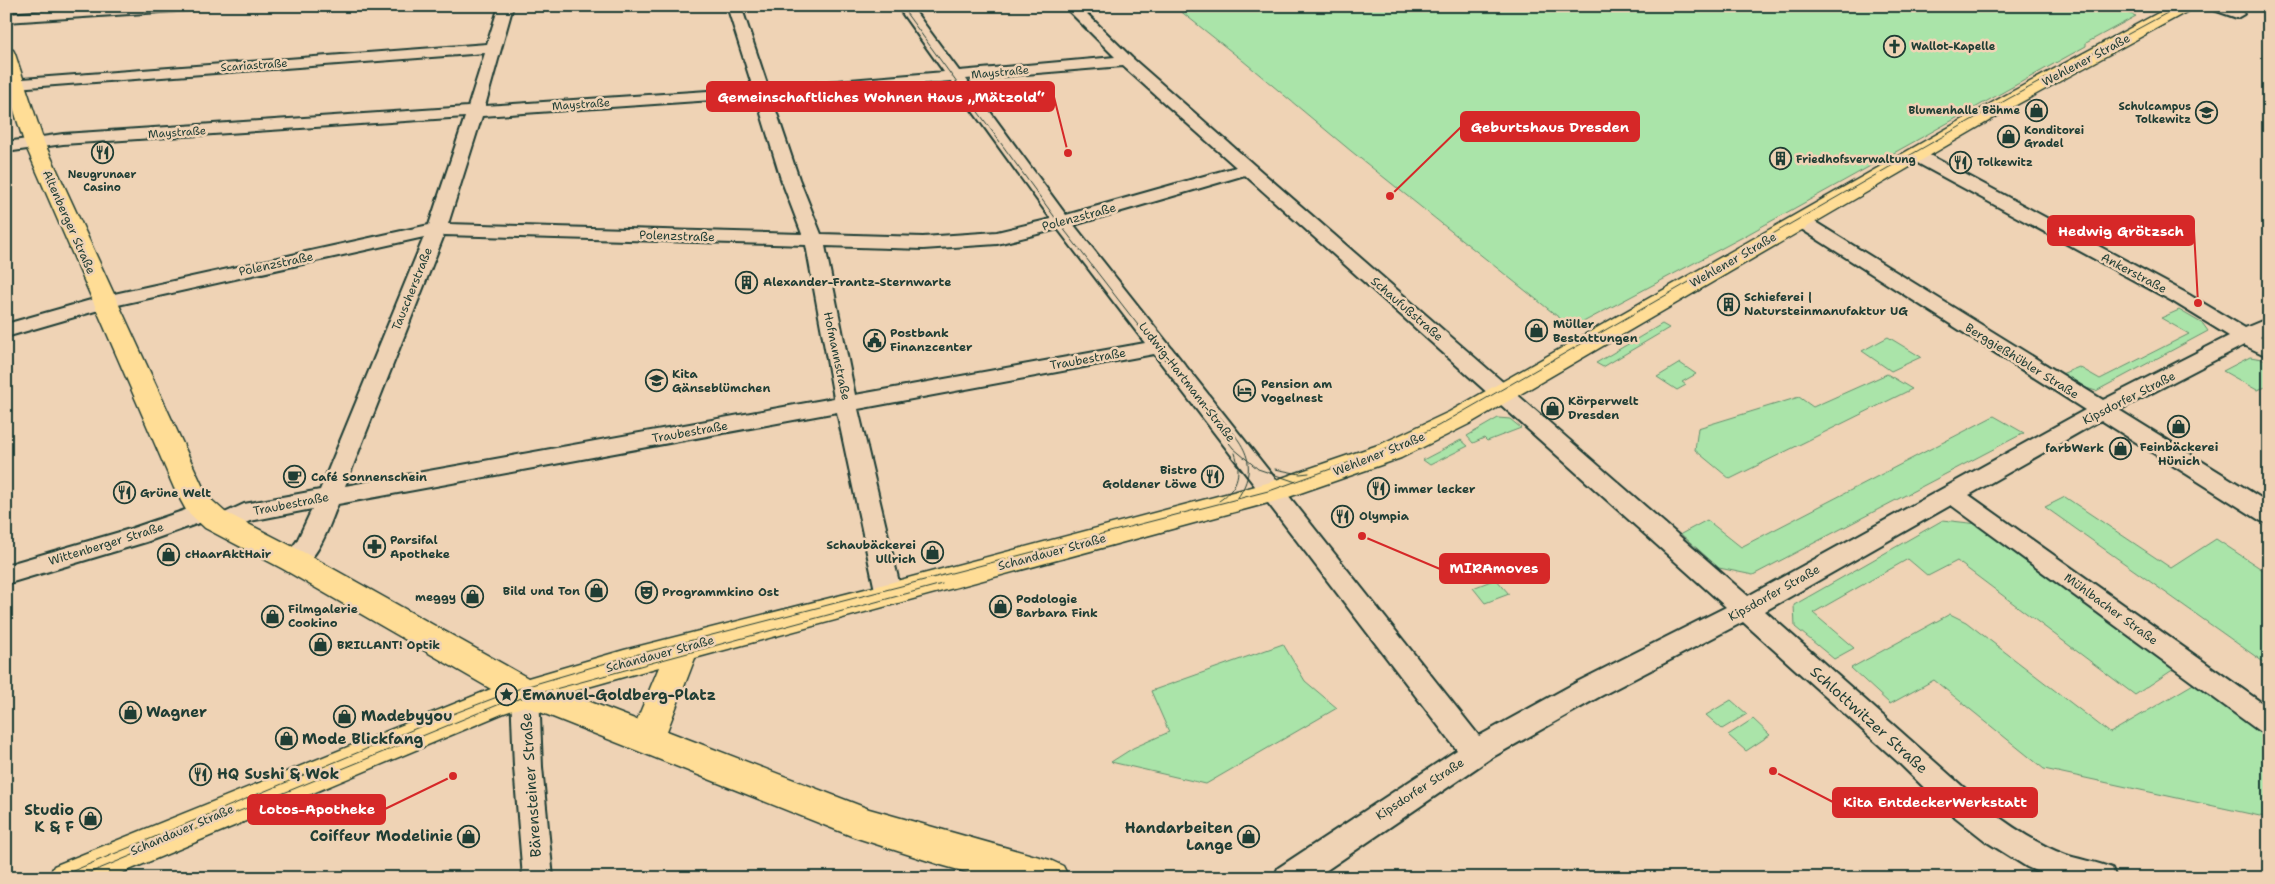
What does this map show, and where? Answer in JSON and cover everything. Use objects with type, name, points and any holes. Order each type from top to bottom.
[{"type":"main road","name":"Wehlener Straße","points":[[1273,492],[1391,451],[1449,424],[1916,155],[2184,6]]},
{"type":"main road","name":"Altenberger Straße","points":[[6,54],[34,142],[105,302],[196,503],[213,518]]},
{"type":"main road","name":"Schandauer Straße","points":[[67,878],[496,701],[683,648],[1273,492]]},
{"type":"main road","points":[[213,518],[294,561],[525,692],[867,825],[941,848],[1050,878]]},
{"type":"main road","points":[[647,738],[683,648]]},
{"type":"street","points":[[6,14],[19,6]]},
{"type":"street","points":[[6,18],[192,6]]},
{"type":"street","name":"Tauscherstraße","points":[[294,561],[307,546],[329,497],[437,229],[475,112],[506,6]]},
{"type":"street","name":"Hofmannstraße","points":[[734,6],[764,92],[790,179],[814,240],[846,403],[889,595]]},
{"type":"street","name":"Ludwig-Hartmann-Straße","points":[[904,6],[1062,222],[1476,752]]},
{"type":"street","name":"Schaufußstraße","points":[[1071,6],[1127,61],[1746,610]]},
{"type":"street","points":[[2216,6],[2237,14]]},
{"type":"street","name":"Scariastraße","points":[[15,82],[493,48]]},
{"type":"street","name":"Maystraße","points":[[6,147],[34,142],[764,92],[1127,61]]},
{"type":"street","name":"Ankerstraße","points":[[1916,155],[2179,297],[2269,351]]},
{"type":"street","name":"Polenzstraße","points":[[6,331],[105,302],[437,229],[814,240],[962,242],[997,238],[1062,222],[1248,169]]},
{"type":"street","name":"Berggießhübler Straße","points":[[1800,222],[2269,516]]},
{"type":"street","name":"Kipsdorfer Straße","points":[[1289,878],[1476,752],[1589,689],[1746,610],[2100,411],[2269,324]]},
{"type":"street","name":"Traubestraße","points":[[213,518],[1159,346]]},
{"type":"street","name":"Mühlbacher Straße","points":[[1952,494],[2269,723]]},
{"type":"street","name":"Wittenberger Straße","points":[[6,575],[137,536],[213,518]]},
{"type":"street","name":"Schlottwitzer Straße","points":[[1746,610],[1908,753],[1950,795],[1980,819],[2018,846],[2060,867],[2101,878]]},
{"type":"street","name":"Bärensteiner Straße","points":[[525,692],[528,767],[538,878]]},
{"type":"green space","points":[[1174,6],[2130,6],[2122,11],[2136,16],[2086,43],[2086,46],[1741,238],[1572,328]]},
{"type":"green space","points":[[2130,6],[2153,6],[2145,10]]},
{"type":"green space","points":[[2179,310],[2203,324],[2208,331],[2096,391],[2059,375],[2079,367],[2100,379],[2189,334],[2161,318]]},
{"type":"green space","points":[[1662,324],[1669,328],[1603,367],[1596,363]]},
{"type":"green space","points":[[1888,337],[1921,357],[1891,371],[1862,351]]},
{"type":"green space","points":[[2250,357],[2269,360],[2269,386],[2257,390],[2223,371]]},
{"type":"green space","points":[[1680,363],[1696,374],[1682,382],[1686,385],[1677,390],[1657,377]]},
{"type":"green space","points":[[1887,374],[1912,389],[1730,479],[1695,450],[1698,428],[1799,397],[1813,407]]},
{"type":"green space","points":[[1994,416],[2024,433],[1753,575],[1719,568],[1681,534],[1707,520],[1741,547]]},
{"type":"green space","points":[[1498,418],[1510,419],[1521,428],[1487,441],[1484,438],[1473,443],[1467,436]]},
{"type":"green space","points":[[1461,440],[1468,446],[1430,465],[1423,460]]},
{"type":"green space","points":[[2065,497],[2171,568],[2216,539],[2269,574],[2269,666],[2045,507]]},
{"type":"green space","points":[[1943,520],[1978,524],[2177,667],[2135,695],[1957,561],[1928,576],[1908,559],[1813,613],[1854,648],[1834,659],[1795,627],[1794,605]]},
{"type":"green space","points":[[1496,579],[1509,594],[1485,603],[1473,588]]},
{"type":"green space","points":[[1950,614],[1966,622],[2110,733],[2195,683],[2269,738],[2269,818],[2044,769],[1934,680],[1890,704],[1851,668]]},
{"type":"green space","points":[[1283,644],[1305,681],[1337,708],[1206,784],[1111,762],[1133,748],[1169,732],[1151,691]]},
{"type":"green space","points":[[1731,700],[1747,714],[1722,729],[1706,715]]},
{"type":"green space","points":[[1753,719],[1770,735],[1746,751],[1728,735]]},
{"type":"tram line","points":[[901,6],[1059,223],[1233,448],[1248,461]]},
{"type":"tram line","points":[[1295,482],[1395,446],[1438,426],[2008,99],[2180,6]]},
{"type":"tram line","points":[[1210,406],[1244,449],[1248,461]]},
{"type":"tram line","points":[[1219,501],[1234,486],[1238,474],[1235,453]]},
{"type":"tram line","points":[[1237,499],[1245,485],[1248,461]]},
{"type":"tram line","points":[[1248,461],[1258,469],[1295,482]]},
{"type":"tram line","points":[[1275,469],[1300,474],[1309,473]]},
{"type":"tram line","points":[[56,878],[424,725],[518,689],[623,658],[1272,490],[1295,482]]},
{"type":"tram line","points":[[77,878],[500,704],[942,584]]},
{"type":"place","name":"Wallot-Kapelle","points":[[1895,46]]},
{"type":"place","name":"Blumenhalle Böhme","points":[[2036,110]]},
{"type":"place","name":"Schulcampus Tolkewitz","points":[[2207,112]]},
{"type":"place","name":"Konditorei Gradel","points":[[2008,136]]},
{"type":"place","name":"Neugrunaer Casino","points":[[102,153]]},
{"type":"place","name":"Gemeinschaftliches Wohnen Haus „Mätzold“","points":[[1068,153]]},
{"type":"place","name":"Friedhofsverwaltung","points":[[1780,159]]},
{"type":"place","name":"Tolkewitz","points":[[1961,162]]},
{"type":"place","name":"Geburtshaus Dresden","points":[[1390,196]]},
{"type":"place","name":"Alexander-Frantz-Sternwarte","points":[[747,282]]},
{"type":"place","name":"Hedwig Grötzsch","points":[[2198,303]]},
{"type":"place","name":"Schieferei | Natursteinmanufaktur UG","points":[[1728,304]]},
{"type":"place","name":"Müller Bestattungen","points":[[1537,331]]},
{"type":"place","name":"Postbank Finanzcenter","points":[[874,340]]},
{"type":"place","name":"Kita Gänseblümchen","points":[[656,381]]},
{"type":"place","name":"Pension am Vogelnest","points":[[1245,391]]},
{"type":"place","name":"Körperwelt Dresden","points":[[1552,408]]},
{"type":"place","name":"Feinbäckerei Hünich","points":[[2179,426]]},
{"type":"place","name":"farbWerk","points":[[2120,448]]},
{"type":"place","name":"Café Sonnenschein","points":[[295,477]]},
{"type":"place","name":"Bistro Goldener Löwe","points":[[1213,477]]},
{"type":"place","name":"immer lecker","points":[[1378,489]]},
{"type":"place","name":"Grüne Welt","points":[[124,493]]},
{"type":"place","name":"Olympia","points":[[1343,516]]},
{"type":"place","name":"MIRAmoves","points":[[1362,536]]},
{"type":"place","name":"Parsifal Apotheke","points":[[374,547]]},
{"type":"place","name":"Schaubäckerei Ullrich","points":[[932,552]]},
{"type":"place","name":"cHaarAktHair","points":[[169,554]]},
{"type":"place","name":"Bild und Ton","points":[[596,591]]},
{"type":"place","name":"Programmkino Ost","points":[[646,592]]},
{"type":"place","name":"meggy","points":[[472,597]]},
{"type":"place","name":"Podologie Barbara Fink","points":[[1000,606]]},
{"type":"place","name":"Filmgalerie Cookino","points":[[272,616]]},
{"type":"place","name":"BRILLANT! Optik","points":[[321,645]]},
{"type":"place","name":"Emanuel-Goldberg-Platz","points":[[506,695]]},
{"type":"place","name":"Wagner","points":[[130,712]]},
{"type":"place","name":"Madebyyou","points":[[345,716]]},
{"type":"place","name":"Mode Blickfang","points":[[286,739]]},
{"type":"place","name":"Kita EntdeckerWerkstatt","points":[[1773,771]]},
{"type":"place","name":"HQ Sushi & Wok","points":[[201,774]]},
{"type":"place","name":"Lotos-Apotheke","points":[[453,776]]},
{"type":"place","name":"Studio K & F","points":[[90,819]]},
{"type":"place","name":"Coiffeur Modelinie","points":[[469,836]]},
{"type":"place","name":"Handarbeiten Lange","points":[[1249,837]]}]
